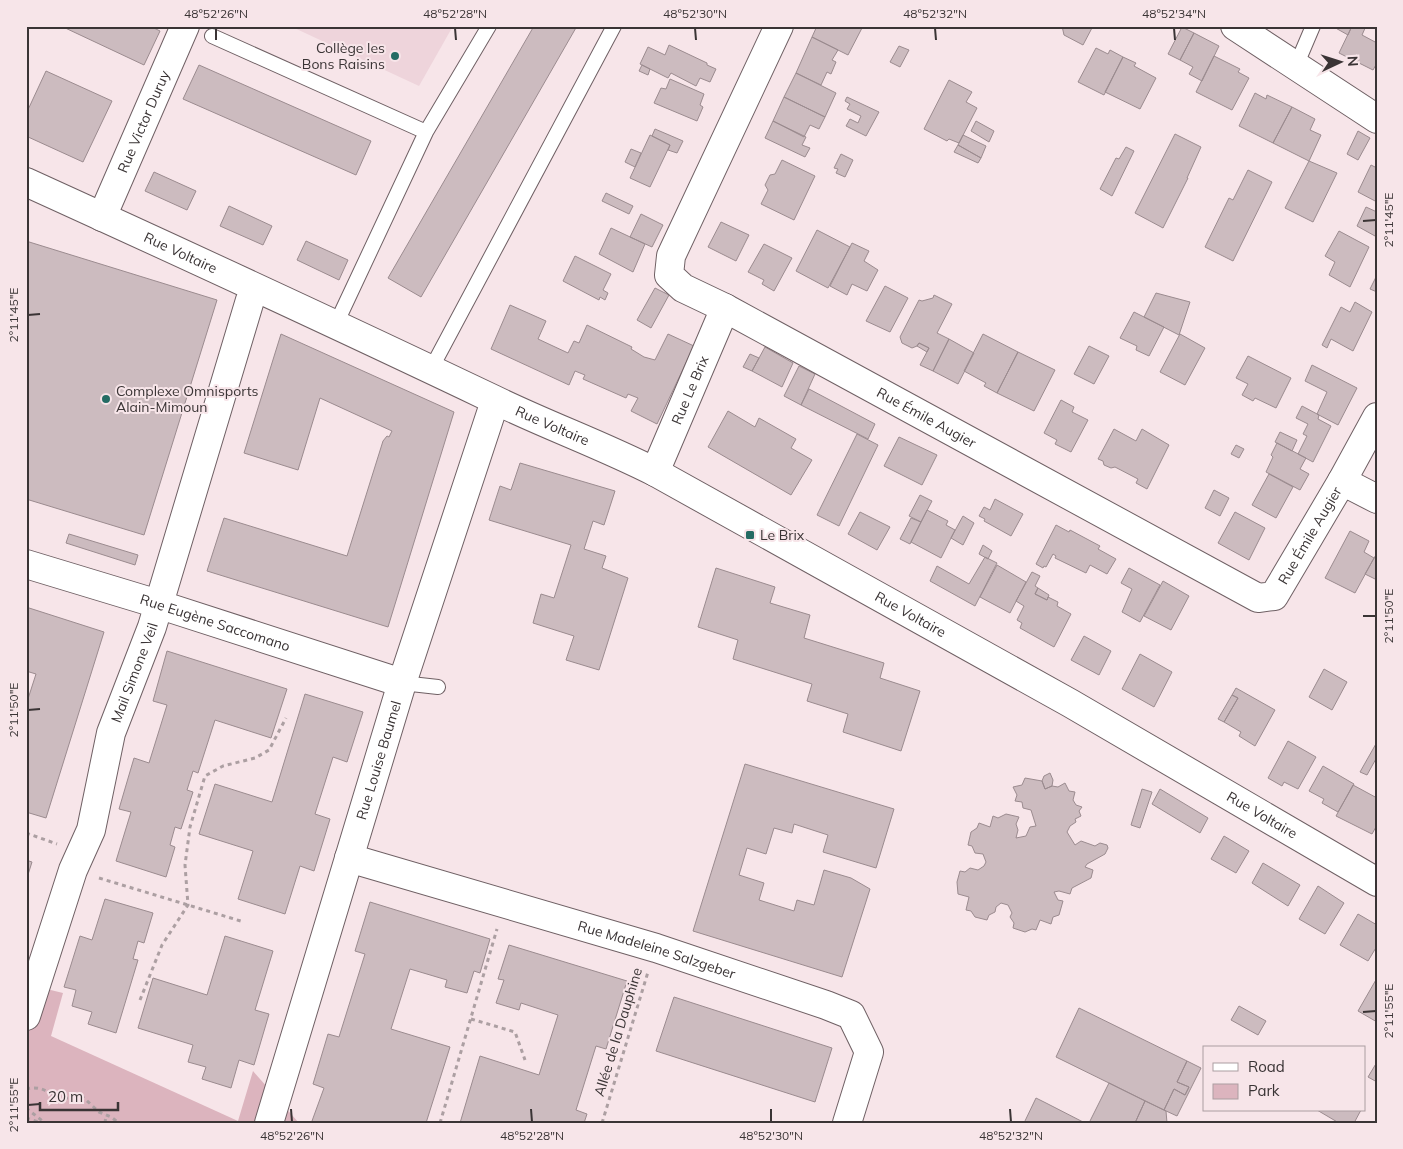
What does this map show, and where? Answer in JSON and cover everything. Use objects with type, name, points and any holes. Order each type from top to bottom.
[{"type":"street","name":"Rue Victor Duruy","points":[[102,217],[185,26]]},
{"type":"street","name":"Rue Émile Augier","points":[[779,26],[671,256],[669,275],[682,288],[725,308],[1258,598],[1274,596],[1342,481],[1377,499]]},
{"type":"street","points":[[1235,26],[1377,119]]},
{"type":"street","name":"Rue Voltaire","points":[[26,182],[336,324],[495,401],[624,456],[655,472],[1070,703],[1377,882]]},
{"type":"street","name":"Mail Simone Veil","points":[[26,1016],[73,870],[91,830],[111,733],[152,627],[250,300]]},
{"type":"street","name":"Rue Le Brix","points":[[655,472],[725,308]]},
{"type":"street","name":"Rue Louise Baumel","points":[[268,1123],[402,683],[495,401]]},
{"type":"street","points":[[1342,481],[1377,417]]},
{"type":"street","name":"Rue Eugène Saccomano","points":[[26,564],[158,604],[402,683]]},
{"type":"street","name":"Rue Madeleine Salzgeber","points":[[349,858],[656,948],[851,1015],[869,1052],[848,1123]]},
{"type":"lane","points":[[336,324],[426,132],[490,26]]},
{"type":"lane","points":[[432,369],[614,26]]},
{"type":"lane","points":[[1296,66],[1313,26]]},
{"type":"lane","points":[[212,36],[426,132]]},
{"type":"lane","points":[[402,683],[438,687]]},
{"type":"path","points":[[140,1000],[162,945],[188,905],[185,865],[190,827],[205,776],[223,766],[255,758],[269,750],[286,718]]},
{"type":"path","points":[[73,870],[244,922]]},
{"type":"path","points":[[440,1123],[496,934]]},
{"type":"path","name":"Allée de la Dauphine","points":[[602,1123],[656,948]]},
{"type":"path","points":[[471,1019],[514,1032],[525,1060]]},
{"type":"path","points":[[26,1089],[33,1087],[46,1089],[62,1098],[84,1098],[99,1112],[119,1123]]},
{"type":"path","points":[[26,1108],[44,1123]]},
{"type":"path","points":[[104,1123],[106,1115]]},
{"type":"path","points":[[26,1118],[44,1123]]},
{"type":"shaded area","name":"Collège les Bons Raisins","points":[[290,26],[453,26],[419,86]]},
{"type":"green space","points":[[26,984],[63,993],[51,1036],[238,1121],[253,1071],[299,1123],[26,1123]]},
{"type":"building","points":[[61,26],[150,26],[160,31],[144,65]]},
{"type":"building","points":[[534,26],[577,26],[421,297],[388,278]]},
{"type":"building","points":[[817,26],[859,26],[862,28],[848,55],[812,37]]},
{"type":"building","points":[[1062,26],[1093,26],[1083,45],[1064,35]]},
{"type":"building","points":[[1332,26],[1352,26],[1348,35]]},
{"type":"building","points":[[1352,26],[1366,26],[1362,35],[1377,43],[1377,63],[1373,70],[1339,53]]},
{"type":"building","points":[[1182,27],[1194,33],[1180,60],[1168,54]]},
{"type":"building","points":[[1194,33],[1219,46],[1202,81],[1189,74],[1193,67],[1180,60]]},
{"type":"building","points":[[812,37],[838,50],[832,60],[836,62],[831,74],[827,72],[821,85],[796,73]]},
{"type":"building","points":[[669,45],[716,69],[710,82],[700,78],[696,86],[671,73],[668,78],[640,64],[648,47],[665,55]]},
{"type":"building","points":[[899,46],[909,50],[900,67],[890,62]]},
{"type":"building","points":[[1096,48],[1108,54],[1110,50],[1123,57],[1104,95],[1078,82]]},
{"type":"building","points":[[1214,56],[1240,69],[1238,72],[1249,78],[1232,110],[1196,92]]},
{"type":"building","points":[[1123,57],[1136,63],[1134,66],[1156,78],[1140,109],[1105,92]]},
{"type":"building","points":[[199,65],[371,141],[356,175],[183,99]]},
{"type":"building","points":[[642,65],[650,69],[648,75],[639,71]]},
{"type":"building","points":[[46,71],[112,101],[83,162],[26,136],[26,114]]},
{"type":"building","points":[[796,73],[836,93],[825,117],[784,97]]},
{"type":"building","points":[[670,79],[704,94],[700,105],[703,107],[697,121],[654,103],[661,88],[666,89]]},
{"type":"building","points":[[949,80],[972,92],[966,102],[977,108],[959,143],[949,139],[947,141],[924,129]]},
{"type":"building","points":[[1255,93],[1266,99],[1267,95],[1292,107],[1273,143],[1239,126]]},
{"type":"building","points":[[784,97],[825,117],[819,129],[810,125],[804,137],[773,121]]},
{"type":"building","points":[[847,97],[879,112],[866,136],[846,126],[850,119],[858,123],[861,116],[847,109],[850,104],[845,101]]},
{"type":"building","points":[[1292,107],[1315,119],[1310,130],[1321,135],[1309,161],[1273,143]]},
{"type":"building","points":[[773,121],[806,137],[802,145],[810,148],[805,157],[765,138]]},
{"type":"building","points":[[976,121],[994,131],[989,142],[971,131]]},
{"type":"building","points":[[655,129],[683,141],[677,153],[668,150],[670,145],[652,136]]},
{"type":"building","points":[[1358,131],[1370,138],[1358,160],[1347,154]]},
{"type":"building","points":[[1175,134],[1201,147],[1163,228],[1135,213]]},
{"type":"building","points":[[650,135],[670,145],[650,187],[630,178]]},
{"type":"building","points":[[963,135],[986,146],[981,158],[958,145]]},
{"type":"building","points":[[958,145],[981,158],[978,163],[954,152]]},
{"type":"building","points":[[1126,147],[1134,151],[1112,196],[1100,189],[1116,158],[1119,159]]},
{"type":"building","points":[[631,149],[641,153],[635,167],[625,162]]},
{"type":"building","points":[[841,154],[853,160],[845,177],[836,173],[838,169],[834,168]]},
{"type":"building","points":[[782,160],[815,176],[794,220],[761,204],[768,190],[765,185],[770,175],[775,174]]},
{"type":"building","points":[[1309,161],[1337,173],[1313,222],[1285,208]]},
{"type":"building","points":[[1371,165],[1377,168],[1377,202],[1358,192]]},
{"type":"building","points":[[1248,170],[1272,182],[1233,261],[1205,247],[1229,198],[1233,200]]},
{"type":"building","points":[[154,172],[196,191],[187,210],[145,191]]},
{"type":"building","points":[[606,193],[633,206],[629,214],[602,201]]},
{"type":"building","points":[[229,206],[272,226],[263,245],[220,226]]},
{"type":"building","points":[[1366,207],[1377,212],[1377,232],[1375,236],[1357,226]]},
{"type":"building","points":[[641,214],[663,225],[652,247],[630,237]]},
{"type":"building","points":[[721,222],[749,235],[736,261],[708,247]]},
{"type":"building","points":[[611,228],[645,244],[633,272],[599,254]]},
{"type":"building","points":[[817,230],[850,247],[828,288],[796,271]]},
{"type":"building","points":[[1339,231],[1369,247],[1350,287],[1329,275],[1335,262],[1325,256]]},
{"type":"building","name":"Complexe Omnisports Alain-Mimoun","points":[[26,241],[217,300],[144,535],[26,499]]},
{"type":"building","points":[[306,241],[348,260],[339,280],[297,260]]},
{"type":"building","points":[[852,243],[869,251],[864,261],[878,270],[867,291],[852,284],[847,295],[830,286]]},
{"type":"building","points":[[764,244],[792,258],[774,291],[762,284],[764,280],[748,272]]},
{"type":"building","points":[[575,256],[611,274],[603,290],[608,293],[605,300],[600,297],[599,300],[563,281]]},
{"type":"building","points":[[1377,275],[1377,292],[1370,289]]},
{"type":"building","points":[[885,286],[908,298],[890,332],[866,321]]},
{"type":"building","points":[[655,288],[669,295],[651,328],[637,320]]},
{"type":"building","points":[[1156,293],[1190,302],[1179,335],[1144,317]]},
{"type":"building","points":[[934,295],[952,304],[937,333],[949,339],[933,371],[920,365],[929,348],[919,343],[912,348],[902,343],[900,337],[919,300],[933,298]]},
{"type":"building","points":[[1355,302],[1372,312],[1353,351],[1331,339],[1327,348],[1322,345],[1341,307],[1350,312]]},
{"type":"building","points":[[510,305],[546,321],[538,339],[568,353],[574,341],[579,343],[587,325],[632,347],[631,349],[644,357],[655,360],[668,334],[694,346],[657,424],[631,411],[638,398],[628,394],[626,398],[583,379],[585,375],[575,371],[569,385],[491,349]]},
{"type":"building","points":[[1134,312],[1164,327],[1149,356],[1136,350],[1137,346],[1120,338]]},
{"type":"building","points":[[281,334],[454,412],[388,627],[207,571],[224,518],[347,556],[383,441],[387,436],[389,437],[392,431],[320,398],[298,470],[244,453]]},
{"type":"building","points":[[983,334],[1018,352],[997,393],[984,386],[986,383],[964,371]]},
{"type":"building","points":[[1180,334],[1205,348],[1185,385],[1160,372]]},
{"type":"building","points":[[949,339],[974,353],[958,384],[933,371]]},
{"type":"building","points":[[919,343],[929,348],[927,352],[917,346]]},
{"type":"building","points":[[1089,346],[1109,356],[1094,384],[1074,374]]},
{"type":"building","points":[[765,347],[793,363],[782,387],[752,371]]},
{"type":"building","points":[[1018,352],[1055,370],[1034,411],[997,393]]},
{"type":"building","points":[[750,354],[759,358],[752,371],[743,367]]},
{"type":"building","points":[[1248,356],[1291,378],[1276,408],[1255,398],[1253,401],[1242,395],[1248,384],[1236,378]]},
{"type":"building","points":[[1312,365],[1357,388],[1338,425],[1317,414],[1327,392],[1305,381]]},
{"type":"building","points":[[799,366],[815,374],[801,405],[784,396]]},
{"type":"building","points":[[809,389],[875,424],[868,439],[801,405]]},
{"type":"building","points":[[1061,400],[1074,407],[1072,412],[1088,420],[1071,452],[1055,444],[1057,440],[1044,433]]},
{"type":"building","points":[[1302,406],[1319,415],[1318,419],[1331,426],[1313,462],[1298,454],[1307,436],[1303,434],[1308,424],[1296,418]]},
{"type":"building","points":[[728,411],[755,427],[759,418],[796,439],[791,448],[812,460],[791,495],[708,447]]},
{"type":"building","points":[[1114,429],[1136,441],[1142,429],[1169,445],[1147,489],[1136,483],[1138,479],[1115,467],[1111,468],[1104,465],[1103,461],[1098,459]]},
{"type":"building","points":[[1280,432],[1297,440],[1292,451],[1275,442]]},
{"type":"building","points":[[857,434],[878,445],[839,526],[817,515]]},
{"type":"building","points":[[899,437],[937,455],[922,485],[884,466]]},
{"type":"building","points":[[1277,443],[1306,458],[1300,469],[1309,474],[1300,490],[1266,472]]},
{"type":"building","points":[[1236,445],[1244,449],[1239,458],[1231,454]]},
{"type":"building","points":[[520,463],[615,491],[604,525],[593,521],[584,549],[606,556],[602,568],[628,578],[599,670],[566,660],[574,636],[533,623],[541,594],[554,598],[571,545],[489,520],[500,486],[511,490]]},
{"type":"building","points":[[1269,474],[1293,487],[1276,518],[1252,505]]},
{"type":"building","points":[[1214,490],[1229,498],[1220,516],[1205,508]]},
{"type":"building","points":[[920,495],[932,501],[921,522],[909,516]]},
{"type":"building","points":[[995,499],[1023,514],[1011,536],[984,521],[985,519],[979,516],[984,507],[990,510]]},
{"type":"building","points":[[927,510],[948,521],[946,525],[955,530],[941,558],[911,542]]},
{"type":"building","points":[[860,512],[890,527],[877,550],[848,534]]},
{"type":"building","points":[[1235,512],[1265,528],[1249,560],[1218,543]]},
{"type":"building","points":[[963,516],[974,523],[963,545],[951,538]]},
{"type":"building","points":[[911,518],[921,522],[910,544],[900,539]]},
{"type":"building","points":[[1056,525],[1069,532],[1070,530],[1100,546],[1098,549],[1116,559],[1107,574],[1090,565],[1086,573],[1055,558],[1056,556],[1053,554],[1046,567],[1044,566],[1043,568],[1036,564]]},
{"type":"building","points":[[1350,531],[1369,541],[1364,552],[1374,558],[1355,593],[1325,578]]},
{"type":"building","points":[[69,534],[138,555],[135,565],[66,543]]},
{"type":"building","points":[[983,545],[992,551],[988,559],[979,554]]},
{"type":"building","points":[[1377,553],[1377,580],[1365,574]]},
{"type":"building","points":[[985,557],[997,563],[975,606],[930,581],[937,566],[969,584]]},
{"type":"building","points":[[997,565],[1026,582],[1010,613],[980,597]]},
{"type":"building","points":[[716,568],[775,587],[770,603],[810,615],[804,638],[884,663],[880,678],[920,691],[901,751],[843,732],[848,714],[807,701],[812,684],[733,659],[738,640],[698,627]]},
{"type":"building","points":[[1129,568],[1160,585],[1140,622],[1122,612],[1132,589],[1121,583]]},
{"type":"building","points":[[1032,572],[1040,576],[1035,586],[1038,588],[1035,594],[1047,600],[1048,597],[1058,602],[1057,606],[1071,614],[1054,647],[1020,628],[1022,623],[1017,620],[1024,606],[1016,601]]},
{"type":"building","points":[[1163,581],[1189,596],[1171,630],[1144,616]]},
{"type":"building","points":[[1038,588],[1049,595],[1047,600],[1035,594]]},
{"type":"building","points":[[26,607],[104,632],[46,818],[26,812],[26,705],[36,674],[26,671]]},
{"type":"building","points":[[1084,636],[1111,651],[1099,675],[1071,660]]},
{"type":"building","points":[[167,651],[287,689],[271,738],[215,720],[198,773],[193,771],[187,790],[193,792],[181,829],[175,827],[170,845],[175,847],[166,877],[116,861],[131,812],[119,809],[134,758],[149,763],[167,705],[153,701]]},
{"type":"building","points":[[1140,654],[1172,672],[1154,707],[1122,689]]},
{"type":"building","points":[[1324,669],[1347,682],[1332,710],[1309,697]]},
{"type":"building","points":[[1236,688],[1275,710],[1255,746],[1239,736],[1241,732],[1224,722],[1238,698],[1232,695]]},
{"type":"building","points":[[305,694],[363,712],[347,762],[333,757],[315,814],[330,819],[314,871],[300,866],[285,914],[238,899],[253,851],[199,834],[215,784],[272,802]]},
{"type":"building","points":[[1232,695],[1238,698],[1224,722],[1218,719]]},
{"type":"building","points":[[1288,741],[1316,757],[1298,789],[1284,782],[1282,786],[1268,778]]},
{"type":"building","points":[[1377,742],[1377,757],[1367,775],[1360,772]]},
{"type":"building","points":[[745,764],[894,809],[876,868],[823,852],[828,835],[794,824],[792,833],[774,828],[766,854],[747,848],[739,875],[764,883],[759,900],[794,911],[797,900],[814,905],[824,870],[851,878],[870,889],[842,977],[693,931]]},
{"type":"building","points":[[1323,766],[1354,784],[1338,812],[1322,803],[1324,799],[1309,791]]},
{"type":"building","points":[[1050,773],[1053,780],[1052,786],[1045,789],[1042,781],[1044,776]]},
{"type":"building","points":[[1025,778],[1042,781],[1045,789],[1052,786],[1058,787],[1065,783],[1069,791],[1075,792],[1073,800],[1076,805],[1082,807],[1079,811],[1081,816],[1075,819],[1076,822],[1070,826],[1067,832],[1075,845],[1081,841],[1095,846],[1100,843],[1107,845],[1108,848],[1105,854],[1085,867],[1093,870],[1091,878],[1072,888],[1070,894],[1059,891],[1054,892],[1058,900],[1063,901],[1059,915],[1053,917],[1051,924],[1040,920],[1036,930],[1032,929],[1025,932],[1013,928],[1014,923],[1010,917],[1012,913],[1008,905],[1001,903],[996,907],[995,912],[989,915],[987,920],[975,917],[971,911],[966,910],[969,897],[958,894],[957,882],[960,871],[965,872],[970,868],[978,870],[986,862],[983,854],[975,853],[972,846],[968,845],[971,832],[977,828],[979,823],[990,827],[993,816],[998,818],[1006,814],[1019,817],[1016,824],[1018,830],[1016,838],[1026,836],[1030,827],[1036,826],[1031,810],[1023,808],[1022,802],[1015,801],[1017,795],[1013,787],[1022,785]]},
{"type":"building","points":[[1353,785],[1377,798],[1377,825],[1372,834],[1336,816]]},
{"type":"building","points":[[1142,789],[1152,792],[1140,828],[1131,825]]},
{"type":"building","points":[[1160,789],[1208,818],[1200,833],[1152,804]]},
{"type":"building","points":[[1224,836],[1249,851],[1236,873],[1211,859]]},
{"type":"building","points":[[26,860],[32,862],[26,881]]},
{"type":"building","points":[[1263,863],[1300,885],[1288,906],[1252,883]]},
{"type":"building","points":[[1318,886],[1344,903],[1325,934],[1299,919]]},
{"type":"building","points":[[105,899],[153,913],[144,943],[138,941],[133,959],[138,960],[116,1033],[88,1024],[92,1012],[72,1006],[76,990],[64,987],[80,936],[92,940]]},
{"type":"building","points":[[370,902],[490,939],[480,973],[474,971],[467,993],[445,987],[447,980],[410,969],[391,1029],[450,1047],[426,1123],[317,1123],[312,1121],[324,1088],[313,1084],[328,1034],[339,1037],[365,954],[355,951]]},
{"type":"building","points":[[1358,914],[1377,925],[1377,946],[1368,961],[1340,945]]},
{"type":"building","points":[[225,936],[273,951],[255,1010],[269,1014],[254,1065],[239,1060],[231,1088],[202,1079],[206,1067],[188,1062],[193,1045],[138,1028],[153,978],[207,995]]},
{"type":"building","points":[[509,945],[627,981],[606,1049],[596,1046],[576,1110],[587,1114],[584,1123],[460,1123],[480,1056],[539,1075],[558,1015],[521,1003],[519,1010],[496,1003],[504,980],[498,979]]},
{"type":"building","points":[[1377,978],[1377,1022],[1358,1011]]},
{"type":"building","points":[[674,997],[832,1048],[815,1102],[656,1051]]},
{"type":"building","points":[[1239,1006],[1266,1021],[1258,1035],[1231,1020]]},
{"type":"building","points":[[1079,1008],[1187,1061],[1177,1082],[1189,1087],[1185,1095],[1174,1089],[1164,1110],[1056,1057]]},
{"type":"building","points":[[1187,1061],[1201,1068],[1177,1116],[1164,1110],[1174,1089],[1185,1095],[1189,1087],[1177,1082]]},
{"type":"building","points":[[1377,1062],[1377,1082],[1368,1077]]},
{"type":"building","points":[[1109,1083],[1145,1101],[1135,1123],[1089,1123]]},
{"type":"building","points":[[1036,1098],[1046,1103],[1085,1123],[1024,1123]]},
{"type":"building","points":[[1145,1101],[1166,1111],[1167,1123],[1135,1123]]},
{"type":"building","points":[[1320,1112],[1360,1112],[1354,1123],[1339,1123]]},
{"type":"place","name":"Collège les Bons Raisins","points":[[395,56]]},
{"type":"place","name":"Complexe Omnisports Alain-Mimoun","points":[[106,399]]},
{"type":"place","name":"Le Brix","points":[[750,535]]}]
